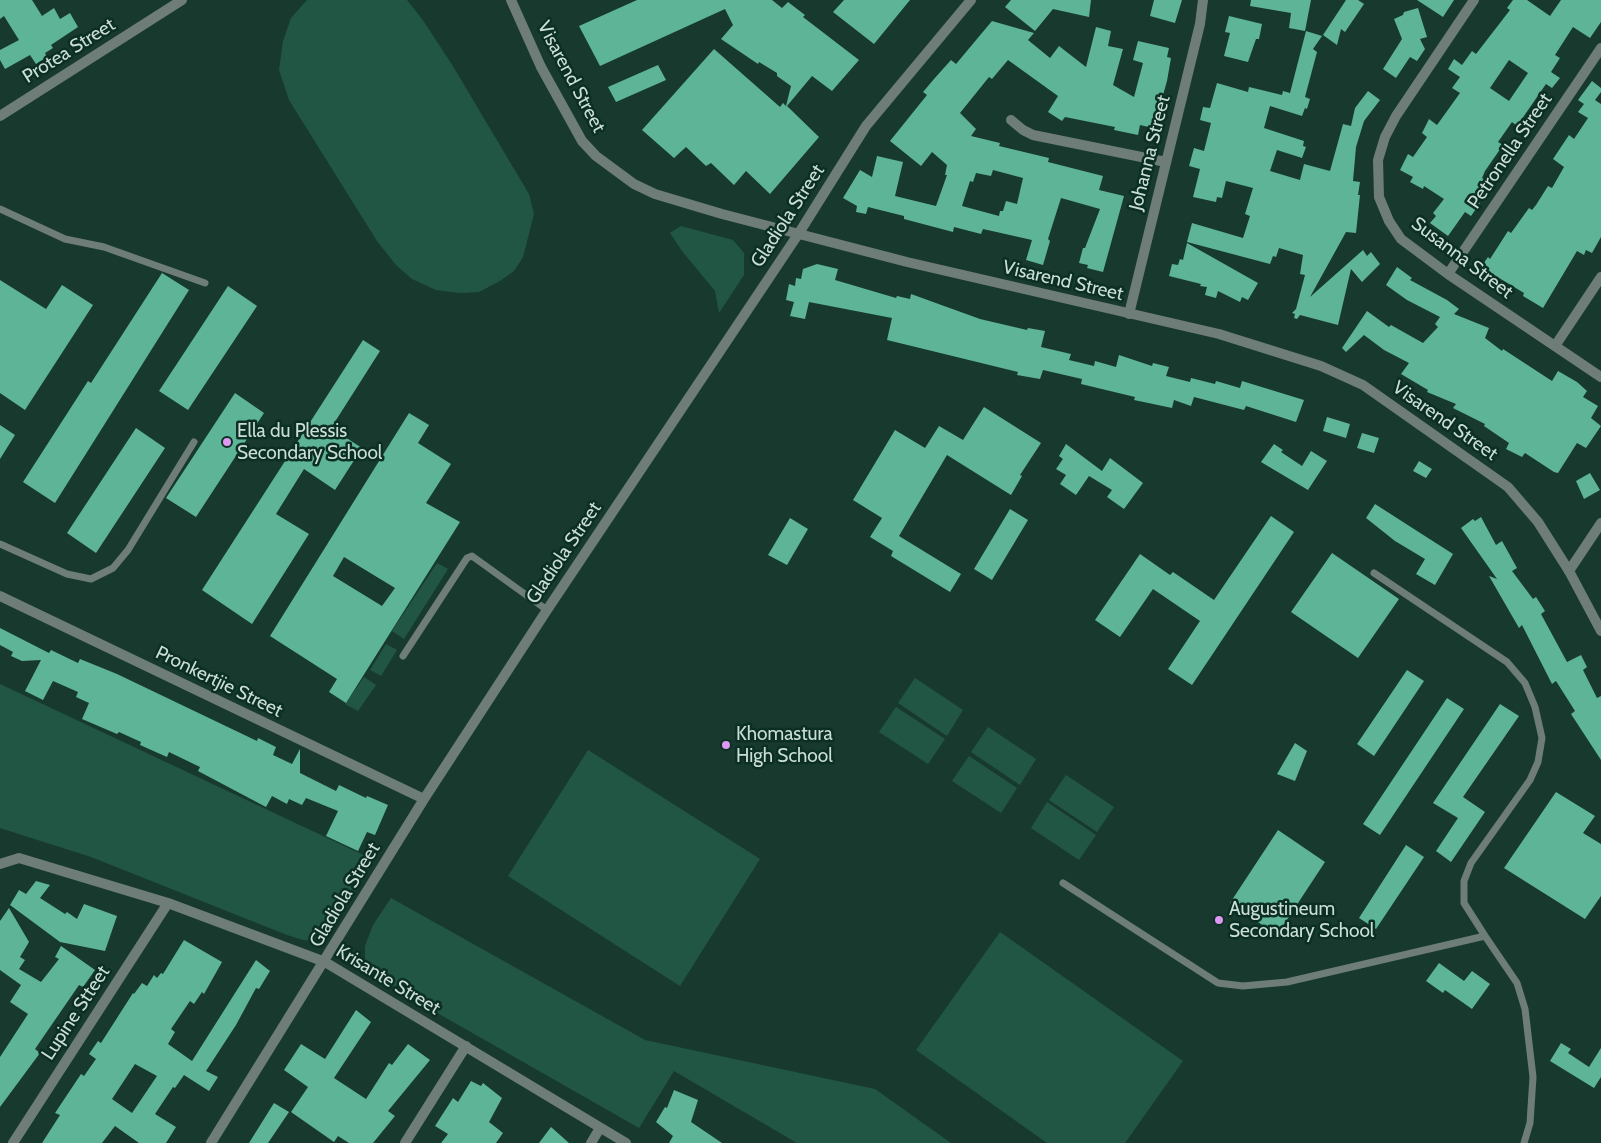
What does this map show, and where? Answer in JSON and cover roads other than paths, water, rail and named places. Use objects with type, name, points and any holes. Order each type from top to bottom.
[{"type":"street","name":"Protea Street","points":[[0,116],[182,0]]},
{"type":"street","name":"Visarend Street","points":[[511,0],[559,101],[582,141],[596,156],[634,184],[655,194],[722,214],[907,262],[1219,334],[1321,366],[1363,385],[1508,487],[1538,522],[1569,571],[1601,631]]},
{"type":"street","name":"Gladiola Street","points":[[211,1143],[325,962],[424,799],[547,610],[798,233],[866,126],[971,0]]},
{"type":"street","name":"Johanna Street","points":[[1129,314],[1200,24],[1203,0]]},
{"type":"street","name":"Susanna Street","points":[[1474,0],[1396,116],[1385,137],[1378,160],[1379,198],[1389,221],[1401,240],[1601,377]]},
{"type":"street","name":"Petronella Street","points":[[1448,274],[1601,48]]},
{"type":"street","points":[[1011,120],[1023,130],[1033,135],[1166,162]]},
{"type":"street","points":[[1555,346],[1601,277]]},
{"type":"street","points":[[1569,571],[1601,523]]},
{"type":"street","name":"Pronkertjie Street","points":[[0,596],[424,799]]},
{"type":"street","name":"Krisante Street","points":[[0,864],[19,858],[168,903],[325,962],[626,1143]]},
{"type":"street","name":"Lupine Stteet","points":[[13,1143],[168,903]]},
{"type":"street","points":[[405,1143],[466,1046]]},
{"type":"street","points":[[591,1143],[600,1128]]},
{"type":"lane","points":[[0,209],[65,239],[104,247],[205,283]]},
{"type":"lane","points":[[0,544],[67,574],[91,580],[113,568],[128,550],[194,442]]},
{"type":"lane","points":[[402,656],[467,558],[472,556],[547,610]]},
{"type":"lane","points":[[1374,574],[1507,662],[1525,683],[1535,707],[1542,738],[1535,768],[1530,780],[1471,863],[1464,881],[1464,903],[1517,983],[1525,1009],[1533,1077],[1530,1123],[1524,1143]]},
{"type":"lane","points":[[1063,883],[1218,983],[1243,986],[1287,982],[1485,936]]},
{"type":"place","name":"Ella du Plessis Secondary School","points":[[227,442]]},
{"type":"place","name":"Khomastura High School","points":[[726,745]]},
{"type":"place","name":"Augustineum Secondary School","points":[[1219,920]]}]
